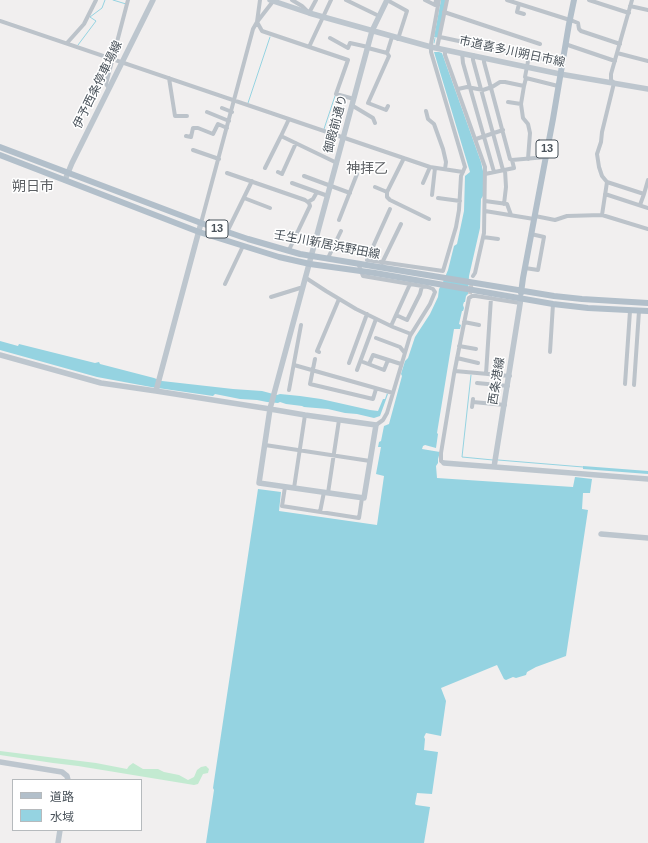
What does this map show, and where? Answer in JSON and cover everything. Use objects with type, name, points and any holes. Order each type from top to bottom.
[{"type":"main road","name":"13","points":[[520,301],[574,0]]},
{"type":"main road","name":"壬生川新居浜野田線","points":[[0,147],[227,232],[289,250],[376,267],[439,284],[469,294],[588,308],[648,311]]},
{"type":"main road","name":"壬生川新居浜野田線","points":[[0,155],[199,232],[279,257],[310,264],[362,271],[376,267],[444,278],[471,279],[522,290],[582,299],[648,303]]},
{"type":"street","points":[[67,43],[84,24],[96,0]]},
{"type":"street","points":[[110,88],[106,84],[128,0]]},
{"type":"street","name":"伊予西条停車場線","points":[[65,180],[153,0]]},
{"type":"street","points":[[260,0],[257,22],[262,31],[348,60],[336,94],[354,99]]},
{"type":"street","points":[[156,390],[235,101],[253,29],[273,0]]},
{"type":"street","name":"市道喜多川朔日市線","points":[[273,0],[322,17],[431,47],[560,74],[648,89]]},
{"type":"street","points":[[292,0],[302,6],[309,13],[316,0]]},
{"type":"street","points":[[309,47],[330,0]]},
{"type":"street","points":[[346,0],[379,16]]},
{"type":"street","points":[[387,0],[407,11],[387,53],[389,56],[368,103],[386,110],[388,106]]},
{"type":"street","name":"御殿前通り","points":[[285,487],[259,483],[271,407],[372,31],[387,0]]},
{"type":"street","points":[[425,0],[435,5],[436,0]]},
{"type":"street","points":[[382,263],[443,271],[454,234],[460,201],[461,176],[465,167],[432,56],[431,47],[439,0]]},
{"type":"street","points":[[438,48],[447,0]]},
{"type":"street","points":[[507,0],[570,19],[578,23],[581,31],[620,44]]},
{"type":"street","points":[[589,0],[629,13]]},
{"type":"street","points":[[632,0],[611,77],[614,84],[597,154],[602,176],[607,182],[644,194]]},
{"type":"street","points":[[519,4],[517,12],[524,14]]},
{"type":"street","points":[[630,6],[648,10]]},
{"type":"street","points":[[444,12],[540,44]]},
{"type":"street","points":[[0,21],[430,167],[463,172]]},
{"type":"street","points":[[330,38],[348,48],[350,43],[387,53]]},
{"type":"street","points":[[440,38],[562,63]]},
{"type":"street","points":[[565,44],[615,61]]},
{"type":"street","points":[[445,50],[445,55],[484,161],[485,211],[483,237],[475,273],[471,279]]},
{"type":"street","points":[[462,53],[463,63],[494,172]]},
{"type":"street","points":[[617,53],[648,61]]},
{"type":"street","points":[[473,55],[472,60],[482,90],[504,170],[506,187],[504,204]]},
{"type":"street","points":[[528,159],[530,133],[528,124],[523,118],[521,104],[526,78],[526,66],[529,56]]},
{"type":"street","points":[[484,58],[510,159],[512,160],[514,168],[485,174]]},
{"type":"street","points":[[169,78],[175,116],[188,116]]},
{"type":"street","points":[[526,78],[558,86]]},
{"type":"street","points":[[458,90],[470,87],[482,90],[491,88],[500,82],[524,86]]},
{"type":"street","points":[[508,102],[521,104]]},
{"type":"street","points":[[353,106],[372,118],[375,123]]},
{"type":"street","points":[[222,108],[232,112]]},
{"type":"street","points":[[426,111],[428,119],[434,124],[443,148],[446,162],[445,169]]},
{"type":"street","points":[[207,112],[229,120]]},
{"type":"street","points":[[264,168],[289,119]]},
{"type":"street","points":[[186,136],[191,137],[193,128],[198,128],[213,134],[218,124],[227,128]]},
{"type":"street","points":[[476,139],[493,132],[503,130]]},
{"type":"street","points":[[281,136],[337,163]]},
{"type":"street","points":[[278,172],[282,174],[296,143]]},
{"type":"street","points":[[193,150],[219,158]]},
{"type":"street","points":[[512,160],[546,157]]},
{"type":"street","points":[[404,158],[386,194],[390,200],[429,218]]},
{"type":"street","points":[[423,183],[430,167]]},
{"type":"street","points":[[432,195],[435,168]]},
{"type":"street","points":[[227,173],[308,202],[310,206],[289,250]]},
{"type":"street","points":[[339,220],[357,174]]},
{"type":"street","points":[[304,176],[350,193]]},
{"type":"street","points":[[640,205],[648,180]]},
{"type":"street","points":[[227,232],[252,181]]},
{"type":"street","points":[[602,215],[607,182]]},
{"type":"street","points":[[292,183],[328,196]]},
{"type":"street","points":[[375,187],[387,192]]},
{"type":"street","points":[[308,202],[317,192]]},
{"type":"street","points":[[605,194],[648,208]]},
{"type":"street","points":[[244,198],[270,208]]},
{"type":"street","points":[[438,198],[460,201]]},
{"type":"street","points":[[485,202],[507,204],[511,215]]},
{"type":"street","points":[[390,209],[367,260],[376,267],[382,263],[401,224]]},
{"type":"street","points":[[485,211],[555,220],[567,216],[602,215],[648,229]]},
{"type":"street","points":[[328,258],[341,231]]},
{"type":"street","points":[[525,268],[538,270],[544,237],[531,234]]},
{"type":"street","points":[[483,237],[498,239]]},
{"type":"street","points":[[225,284],[243,246]]},
{"type":"street","points":[[358,263],[363,276],[422,286],[431,288],[435,292],[430,304],[411,334],[404,352],[385,417],[376,425],[364,498],[362,498],[359,518],[282,506],[285,487],[362,498]]},
{"type":"street","points":[[306,278],[339,299],[376,319],[411,334]]},
{"type":"street","points":[[391,326],[410,284]]},
{"type":"street","points":[[396,315],[407,320],[420,294],[422,286]]},
{"type":"street","points":[[271,296],[303,288]]},
{"type":"street","points":[[520,301],[469,294],[459,346],[441,461],[444,463],[648,479]]},
{"type":"street","points":[[486,374],[491,298]]},
{"type":"street","points":[[319,352],[317,351],[339,299]]},
{"type":"street","name":"西条港線","points":[[494,467],[510,376],[520,301]]},
{"type":"street","points":[[550,352],[553,304]]},
{"type":"street","points":[[625,384],[630,310]]},
{"type":"street","points":[[634,385],[639,311]]},
{"type":"street","points":[[349,363],[367,314]]},
{"type":"street","points":[[357,370],[376,319]]},
{"type":"street","points":[[464,322],[479,326]]},
{"type":"street","points":[[289,390],[301,325]]},
{"type":"street","points":[[292,328],[300,330]]},
{"type":"street","points":[[376,338],[400,347],[404,352]]},
{"type":"street","points":[[459,346],[476,349]]},
{"type":"street","points":[[0,355],[101,383],[271,407],[305,415],[376,425]]},
{"type":"street","points":[[369,364],[372,355],[401,364]]},
{"type":"street","points":[[457,358],[478,363]]},
{"type":"street","points":[[315,359],[310,384],[373,399],[376,389]]},
{"type":"street","points":[[363,362],[384,370],[388,360]]},
{"type":"street","points":[[294,365],[393,393]]},
{"type":"street","points":[[455,371],[510,376]]},
{"type":"street","points":[[477,383],[508,386]]},
{"type":"street","points":[[473,402],[505,406]]},
{"type":"street","points":[[294,488],[305,415]]},
{"type":"street","points":[[320,512],[326,493],[338,420]]},
{"type":"street","points":[[265,445],[370,461]]},
{"type":"street","points":[[601,534],[648,538]]},
{"type":"street","points":[[0,762],[62,772],[67,776],[68,779]]},
{"type":"street","points":[[58,843],[60,831]]},
{"type":"green space","points":[[0,751],[96,763],[127,769],[133,763],[143,769],[158,769],[164,772],[179,775],[188,780],[194,777],[197,770],[201,767],[206,766],[209,769],[208,773],[203,774],[198,784],[194,785],[0,755]]},
{"type":"water","points":[[441,0],[446,0],[439,38],[434,37]]},
{"type":"water","points":[[434,52],[442,53],[481,162],[483,171],[483,196],[481,199],[480,228],[469,276],[468,294],[463,305],[464,308],[459,324],[461,325],[460,329],[454,329],[437,433],[436,448],[425,445],[422,449],[440,452],[436,466],[437,478],[573,487],[575,477],[592,479],[590,493],[583,493],[582,509],[588,510],[566,656],[536,667],[527,672],[526,675],[516,678],[513,677],[506,680],[504,679],[497,665],[441,688],[446,701],[441,736],[426,733],[424,737],[424,750],[438,752],[432,794],[417,793],[415,804],[430,807],[424,843],[206,843],[258,489],[281,492],[279,511],[377,525],[384,476],[376,474],[381,447],[378,447],[379,442],[381,441],[384,426],[389,424],[405,361],[408,358],[415,337],[430,314],[438,297],[439,289],[448,270],[454,246],[457,244],[464,211],[465,176],[470,172]]},
{"type":"water","points":[[0,341],[18,346],[19,344],[95,363],[99,362],[100,364],[162,381],[262,391],[277,395],[300,396],[370,410],[378,411],[383,399],[385,399],[387,393],[388,394],[380,416],[374,418],[328,409],[304,407],[280,402],[240,399],[215,394],[213,396],[97,377],[0,350]]},
{"type":"water","points":[[583,466],[648,471],[648,474],[583,469]]},
{"type":"waterway","points":[[78,45],[96,21],[90,17],[102,8],[105,0]]},
{"type":"waterway","points":[[113,0],[126,4]]},
{"type":"waterway","points":[[248,103],[270,37]]},
{"type":"waterway","points":[[434,43],[435,38]]},
{"type":"waterway","points":[[324,129],[335,96]]},
{"type":"waterway","points":[[471,375],[462,457],[493,460]]},
{"type":"waterway","points":[[498,460],[583,467]]},
{"type":"tunnel","points":[[470,294],[472,280]]},
{"type":"district","name":"神拝乙","points":[[367,169]]},
{"type":"district","name":"朔日市","points":[[33,187]]}]
